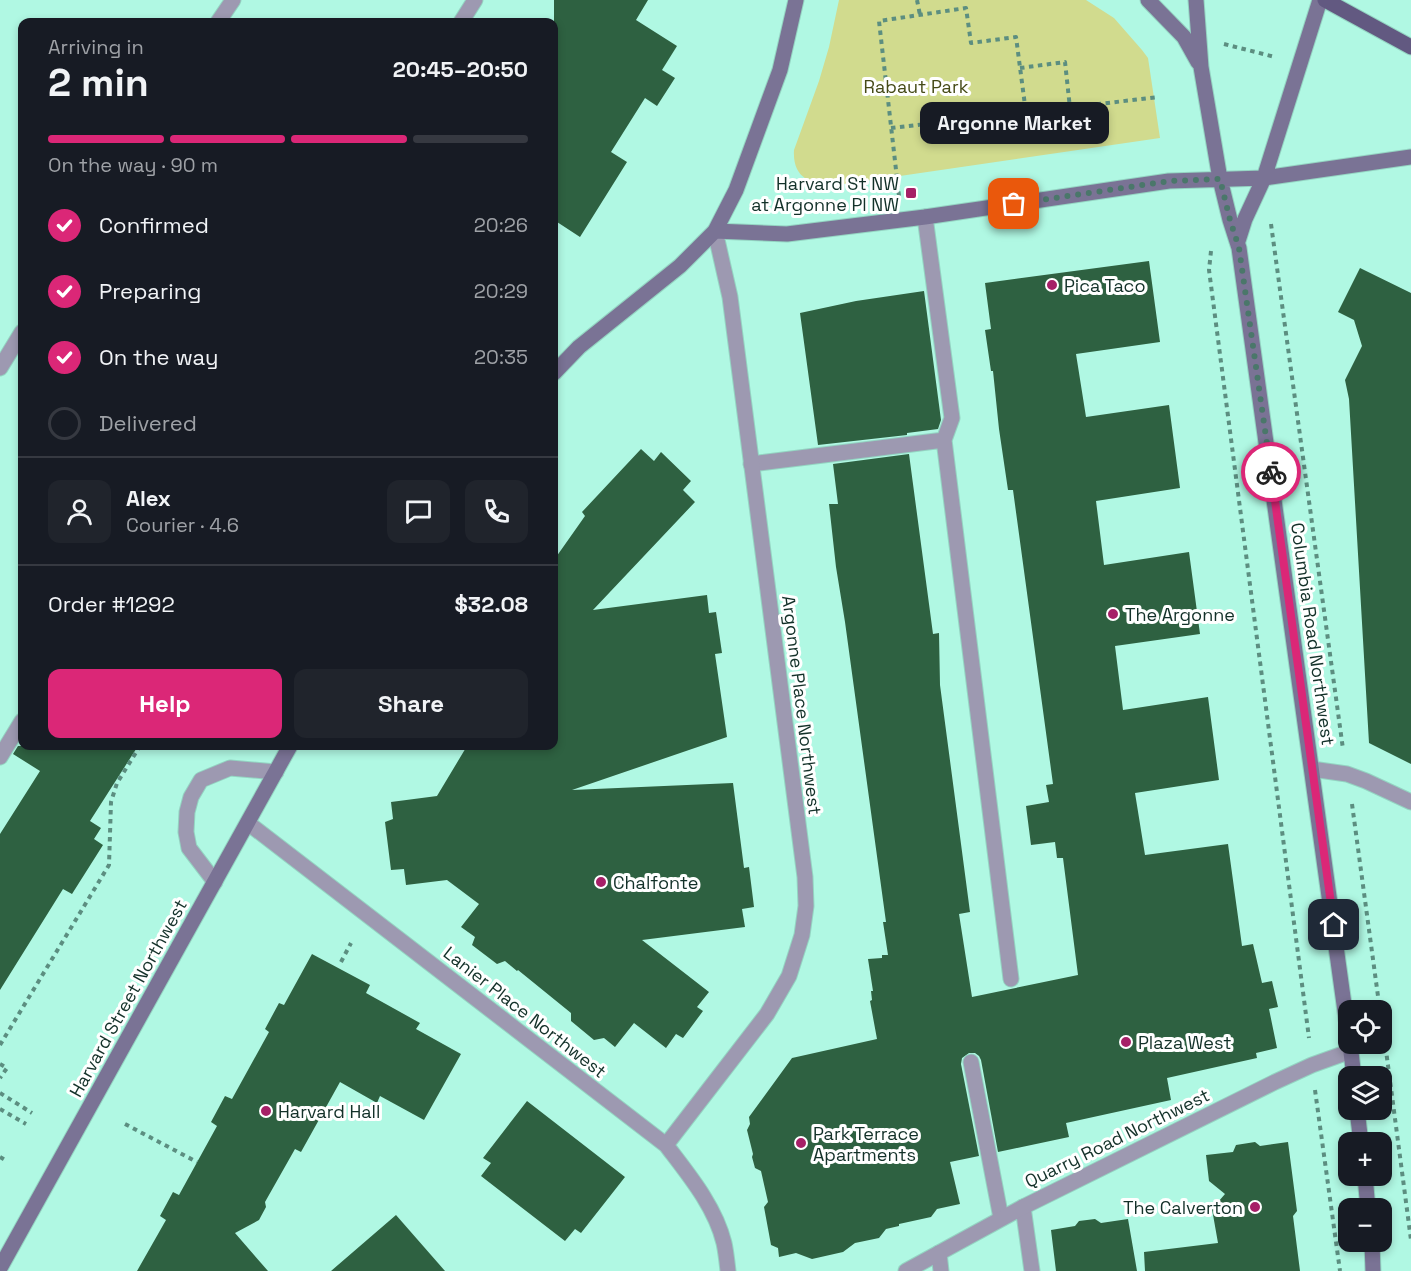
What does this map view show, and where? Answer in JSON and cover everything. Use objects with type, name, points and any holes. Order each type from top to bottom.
[{"type":"main road","points":[[1325,0],[1411,47]]},
{"type":"street","points":[[221,18],[233,0]]},
{"type":"street","points":[[464,18],[475,0]]},
{"type":"street","points":[[558,369],[579,347],[680,266],[714,231],[736,190],[780,70],[796,0]]},
{"type":"street","points":[[1148,0],[1184,37],[1201,67]]},
{"type":"street","name":"Columbia Road Northwest","points":[[1196,0],[1201,67],[1220,179],[1230,220],[1238,241],[1344,1000]]},
{"type":"street","points":[[1264,178],[1320,0]]},
{"type":"street","points":[[714,231],[787,234],[925,217],[1170,181],[1264,178],[1411,157]]},
{"type":"street","name":"Columbia Road Northwest","points":[[1238,241],[1245,219],[1264,178]]},
{"type":"street","points":[[925,217],[943,394],[952,418],[944,440],[1011,979]]},
{"type":"street","name":"Argonne Place Northwest","points":[[666,1145],[775,1002],[794,963],[802,935],[806,906],[805,877],[730,297],[714,231]]},
{"type":"street","points":[[0,368],[18,339]]},
{"type":"street","points":[[751,464],[944,440]]},
{"type":"street","points":[[0,757],[18,728]]},
{"type":"street","name":"Harvard Street Northwest","points":[[0,1268],[288,750]]},
{"type":"street","points":[[215,882],[189,848],[186,822],[191,797],[201,780],[231,768],[276,772]]},
{"type":"street","points":[[1312,769],[1347,774],[1411,802]]},
{"type":"street","name":"Lanier Place Northwest","points":[[248,823],[666,1145],[691,1177],[709,1208],[723,1241],[728,1271]]},
{"type":"street","name":"Quarry Road Northwest","points":[[906,1271],[1001,1218],[1338,1053]]},
{"type":"street","points":[[971,1062],[1001,1218]]},
{"type":"street","points":[[1023,1207],[1032,1271]]},
{"type":"street","points":[[1372,1252],[1373,1271]]},
{"type":"street","points":[[939,1253],[941,1271]]},
{"type":"path","points":[[917,0],[920,15]]},
{"type":"path","points":[[901,220],[879,21],[966,8],[971,43],[1016,38],[1026,113]]},
{"type":"path","points":[[1217,43],[1275,57]]},
{"type":"path","points":[[1020,68],[1065,62],[1070,108]]},
{"type":"path","points":[[891,128],[1159,97]]},
{"type":"path","points":[[1274,236],[1342,742]]},
{"type":"path","points":[[1209,270],[1309,1030]]},
{"type":"path","points":[[0,1045],[109,865],[111,802],[117,783],[138,750]]},
{"type":"path","points":[[1356,827],[1379,1000]]},
{"type":"path","points":[[341,962],[351,943]]},
{"type":"path","points":[[1386,1054],[1411,1240]]},
{"type":"path","points":[[0,1064],[7,1068],[0,1078]]},
{"type":"path","points":[[0,1093],[32,1113]]},
{"type":"path","points":[[1316,1103],[1340,1271]]},
{"type":"path","points":[[0,1109],[26,1124]]},
{"type":"path","points":[[125,1124],[197,1162]]},
{"type":"path","points":[[0,1157],[5,1161]]},
{"type":"green space","name":"Rabaut Park","points":[[839,0],[1086,0],[1114,18],[1148,58],[1160,138],[845,184],[816,183],[809,180],[797,170],[794,150],[819,81]]},
{"type":"building","points":[[554,0],[648,0],[636,20],[677,46],[662,70],[675,78],[657,106],[645,98],[611,152],[627,162],[580,237],[558,223],[558,18],[554,18]]},
{"type":"building","points":[[1149,261],[1160,342],[1076,354],[1086,417],[1169,405],[1180,488],[1096,501],[1104,565],[1189,552],[1200,634],[1115,646],[1123,710],[1208,697],[1219,780],[1135,793],[1145,855],[1228,844],[1242,946],[1253,944],[1262,983],[1272,981],[1278,1007],[1269,1009],[1277,1048],[1256,1053],[1257,1058],[1167,1078],[1171,1100],[1066,1123],[1069,1137],[998,1152],[981,1060],[975,1053],[969,1053],[962,1058],[961,1064],[979,1156],[950,1162],[960,1204],[937,1209],[931,1217],[886,1229],[879,1238],[855,1243],[843,1252],[812,1259],[796,1253],[779,1257],[778,1248],[771,1245],[764,1207],[768,1202],[761,1171],[755,1168],[752,1157],[747,1130],[750,1124],[749,1117],[792,1058],[877,1039],[870,1001],[872,1000],[871,991],[873,991],[868,959],[888,955],[883,922],[886,922],[836,567],[829,504],[838,504],[833,464],[909,454],[933,634],[939,633],[940,685],[970,912],[959,914],[972,997],[1078,975],[1063,858],[1057,858],[1055,842],[1031,845],[1026,806],[1049,802],[1046,785],[1053,784],[1013,490],[1008,490],[993,371],[991,371],[985,330],[991,329],[985,283]]},
{"type":"building","points":[[1360,268],[1411,293],[1411,764],[1369,743],[1349,399],[1345,380],[1362,346],[1354,320],[1338,312]]},
{"type":"building","points":[[924,291],[941,420],[938,429],[907,433],[907,435],[818,445],[800,313],[856,301]]},
{"type":"building","points":[[641,449],[654,461],[661,452],[691,481],[683,490],[695,502],[593,610],[707,595],[709,613],[716,612],[722,653],[715,654],[727,737],[572,790],[733,783],[744,868],[749,867],[754,907],[742,909],[745,927],[642,940],[709,992],[697,1007],[703,1011],[683,1038],[676,1034],[666,1048],[634,1023],[615,1047],[604,1038],[594,1040],[571,1021],[571,1013],[518,970],[505,961],[497,964],[472,945],[475,937],[461,927],[479,904],[447,880],[406,885],[404,869],[391,870],[385,822],[393,819],[391,802],[437,796],[465,750],[558,750],[558,554],[585,516],[582,512]]},
{"type":"building","points":[[18,746],[18,750],[135,750],[90,821],[101,828],[94,839],[103,845],[72,894],[63,889],[0,990],[0,834],[40,771],[13,754]]},
{"type":"building","name":"Harvard Hall","points":[[312,954],[370,985],[366,993],[420,1023],[416,1029],[461,1054],[424,1120],[380,1096],[377,1103],[340,1082],[301,1152],[295,1149],[265,1202],[266,1207],[259,1220],[235,1233],[268,1271],[137,1271],[166,1220],[160,1216],[173,1192],[179,1195],[217,1126],[211,1122],[225,1096],[232,1099],[269,1032],[265,1029],[279,1003],[284,1005]]},
{"type":"building","points":[[527,1101],[625,1177],[581,1233],[575,1229],[565,1241],[481,1176],[491,1163],[483,1158]]},
{"type":"building","name":"The Calverton","points":[[1255,1142],[1260,1146],[1288,1142],[1297,1211],[1293,1216],[1300,1271],[1145,1271],[1144,1252],[1218,1243],[1212,1209],[1225,1194],[1209,1181],[1206,1155],[1233,1152],[1236,1145]]},
{"type":"building","points":[[396,1215],[445,1271],[331,1271]]},
{"type":"building","points":[[1095,1219],[1101,1223],[1128,1219],[1137,1271],[1056,1271],[1051,1230],[1075,1226],[1079,1221]]},
{"type":"way so far","points":[[1014,204],[1170,181],[1220,179],[1230,220],[1238,241],[1271,472]]},
{"type":"place","name":"Harvard St NW at Argonne Pl NW","points":[[911,193]]},
{"type":"place","name":"Argonne Market","points":[[1014,204]]},
{"type":"place","name":"Pica Taco","points":[[1052,285]]},
{"type":"place","name":"The Argonne","points":[[1113,614]]},
{"type":"place","name":"Chalfonte","points":[[601,882]]},
{"type":"place","name":"Plaza West","points":[[1126,1042]]},
{"type":"place","name":"Harvard Hall","points":[[266,1111]]},
{"type":"place","name":"Park Terrace Apartments","points":[[801,1143]]},
{"type":"place","name":"The Calverton","points":[[1255,1207]]},
{"type":"route","points":[[1271,472],[1334,925]]}]
